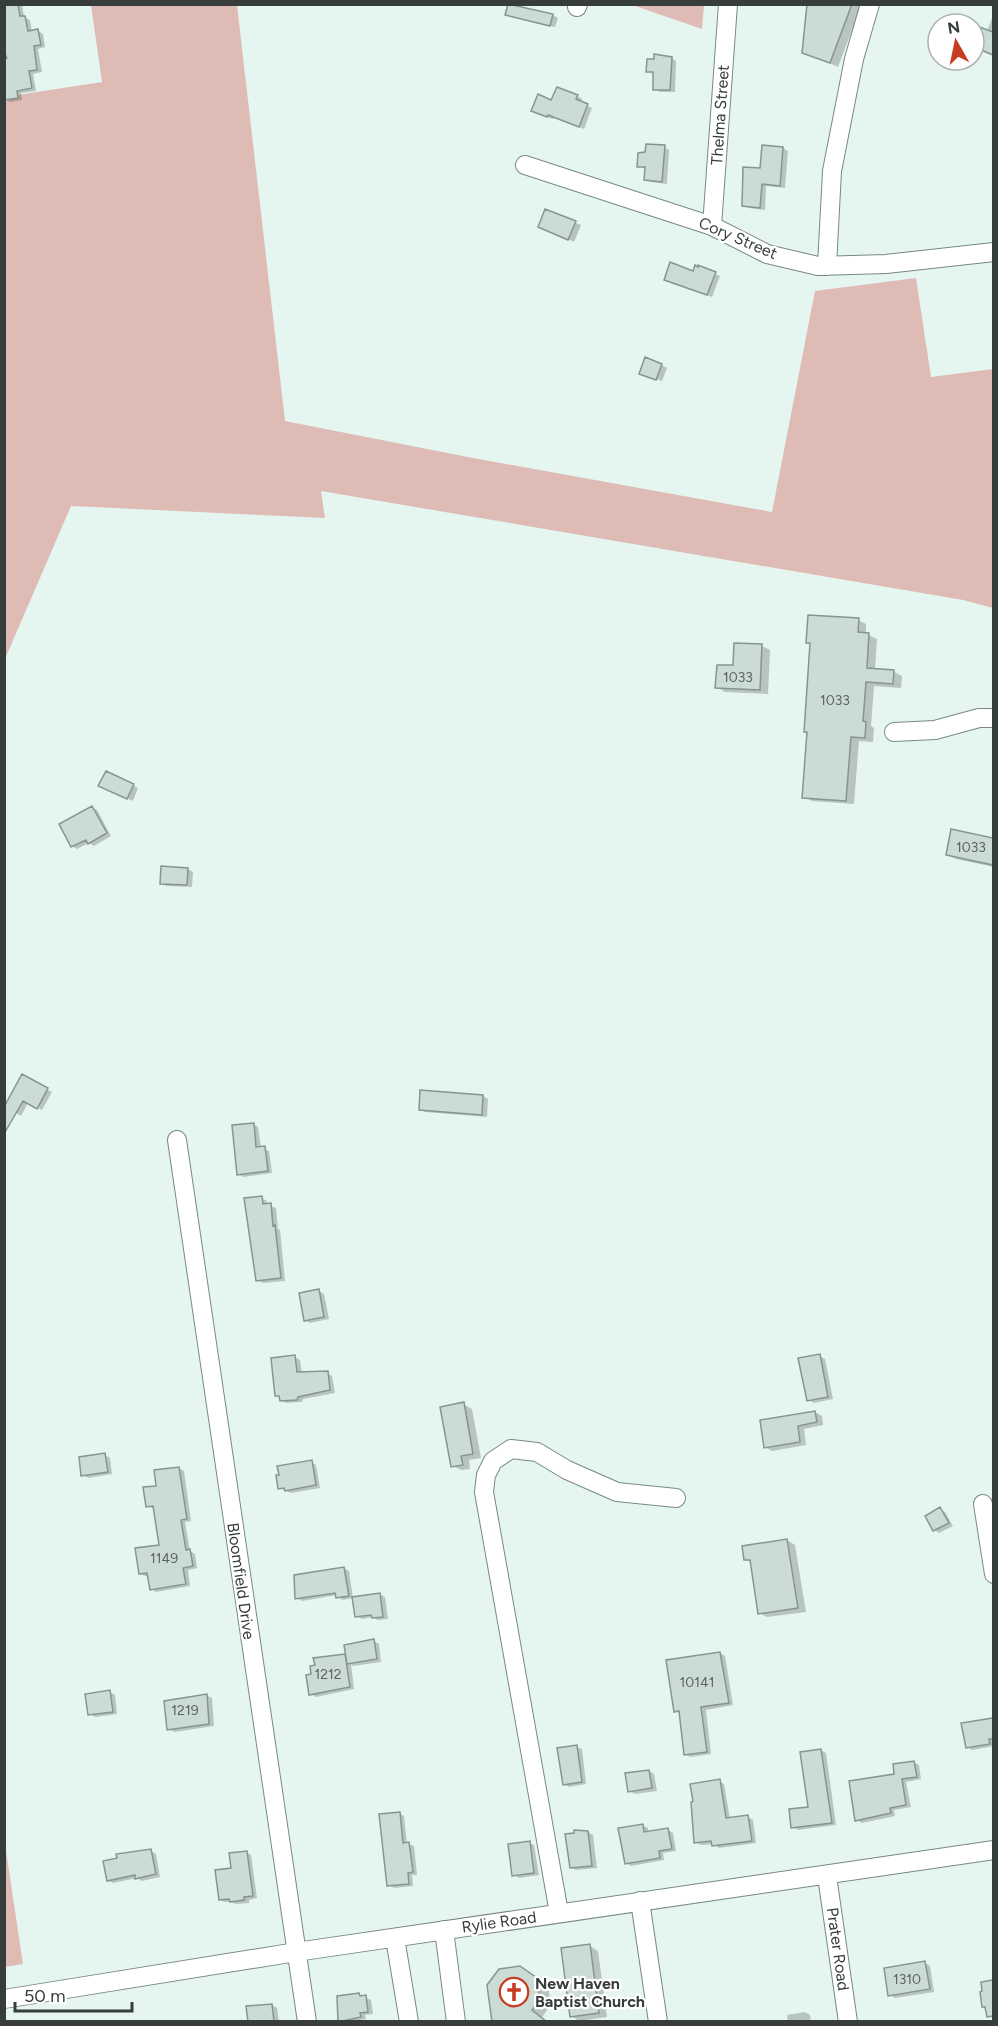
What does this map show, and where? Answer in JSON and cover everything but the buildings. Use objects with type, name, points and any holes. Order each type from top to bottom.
[{"type":"street","name":"Thelma Street","points":[[712,226],[728,4]]},
{"type":"street","points":[[827,266],[832,171],[854,59],[870,4]]},
{"type":"street","name":"Cory Street","points":[[525,165],[712,226],[767,254],[818,266],[885,264],[993,252]]},
{"type":"street","points":[[894,732],[935,730],[979,718],[993,718]]},
{"type":"street","name":"Bloomfield Drive","points":[[177,1140],[307,2022]]},
{"type":"street","points":[[559,1913],[493,1549],[484,1492],[486,1475],[493,1461],[511,1449],[537,1452],[567,1470],[616,1492],[676,1498]]},
{"type":"street","points":[[983,1504],[993,1575]]},
{"type":"street","name":"Rylie Road","points":[[4,1999],[296,1952],[993,1850]]},
{"type":"street","name":"Prater Road","points":[[827,1876],[848,2022]]},
{"type":"street","points":[[640,1901],[657,2022]]},
{"type":"street","points":[[444,1930],[456,2022]]},
{"type":"street","points":[[395,1938],[409,2022]]},
{"type":"shaded area","points":[[91,5],[237,5],[285,421],[473,458],[772,512],[815,291],[916,278],[931,377],[993,369],[993,608],[963,600],[321,491],[325,518],[71,506],[5,659],[4,97],[102,82]]},
{"type":"shaded area","points":[[632,5],[704,5],[702,29]]},
{"type":"shaded area","points":[[5,1844],[23,1964],[4,1967]]},
{"type":"place","name":"New Haven Baptist Church","points":[[514,1992]]}]
